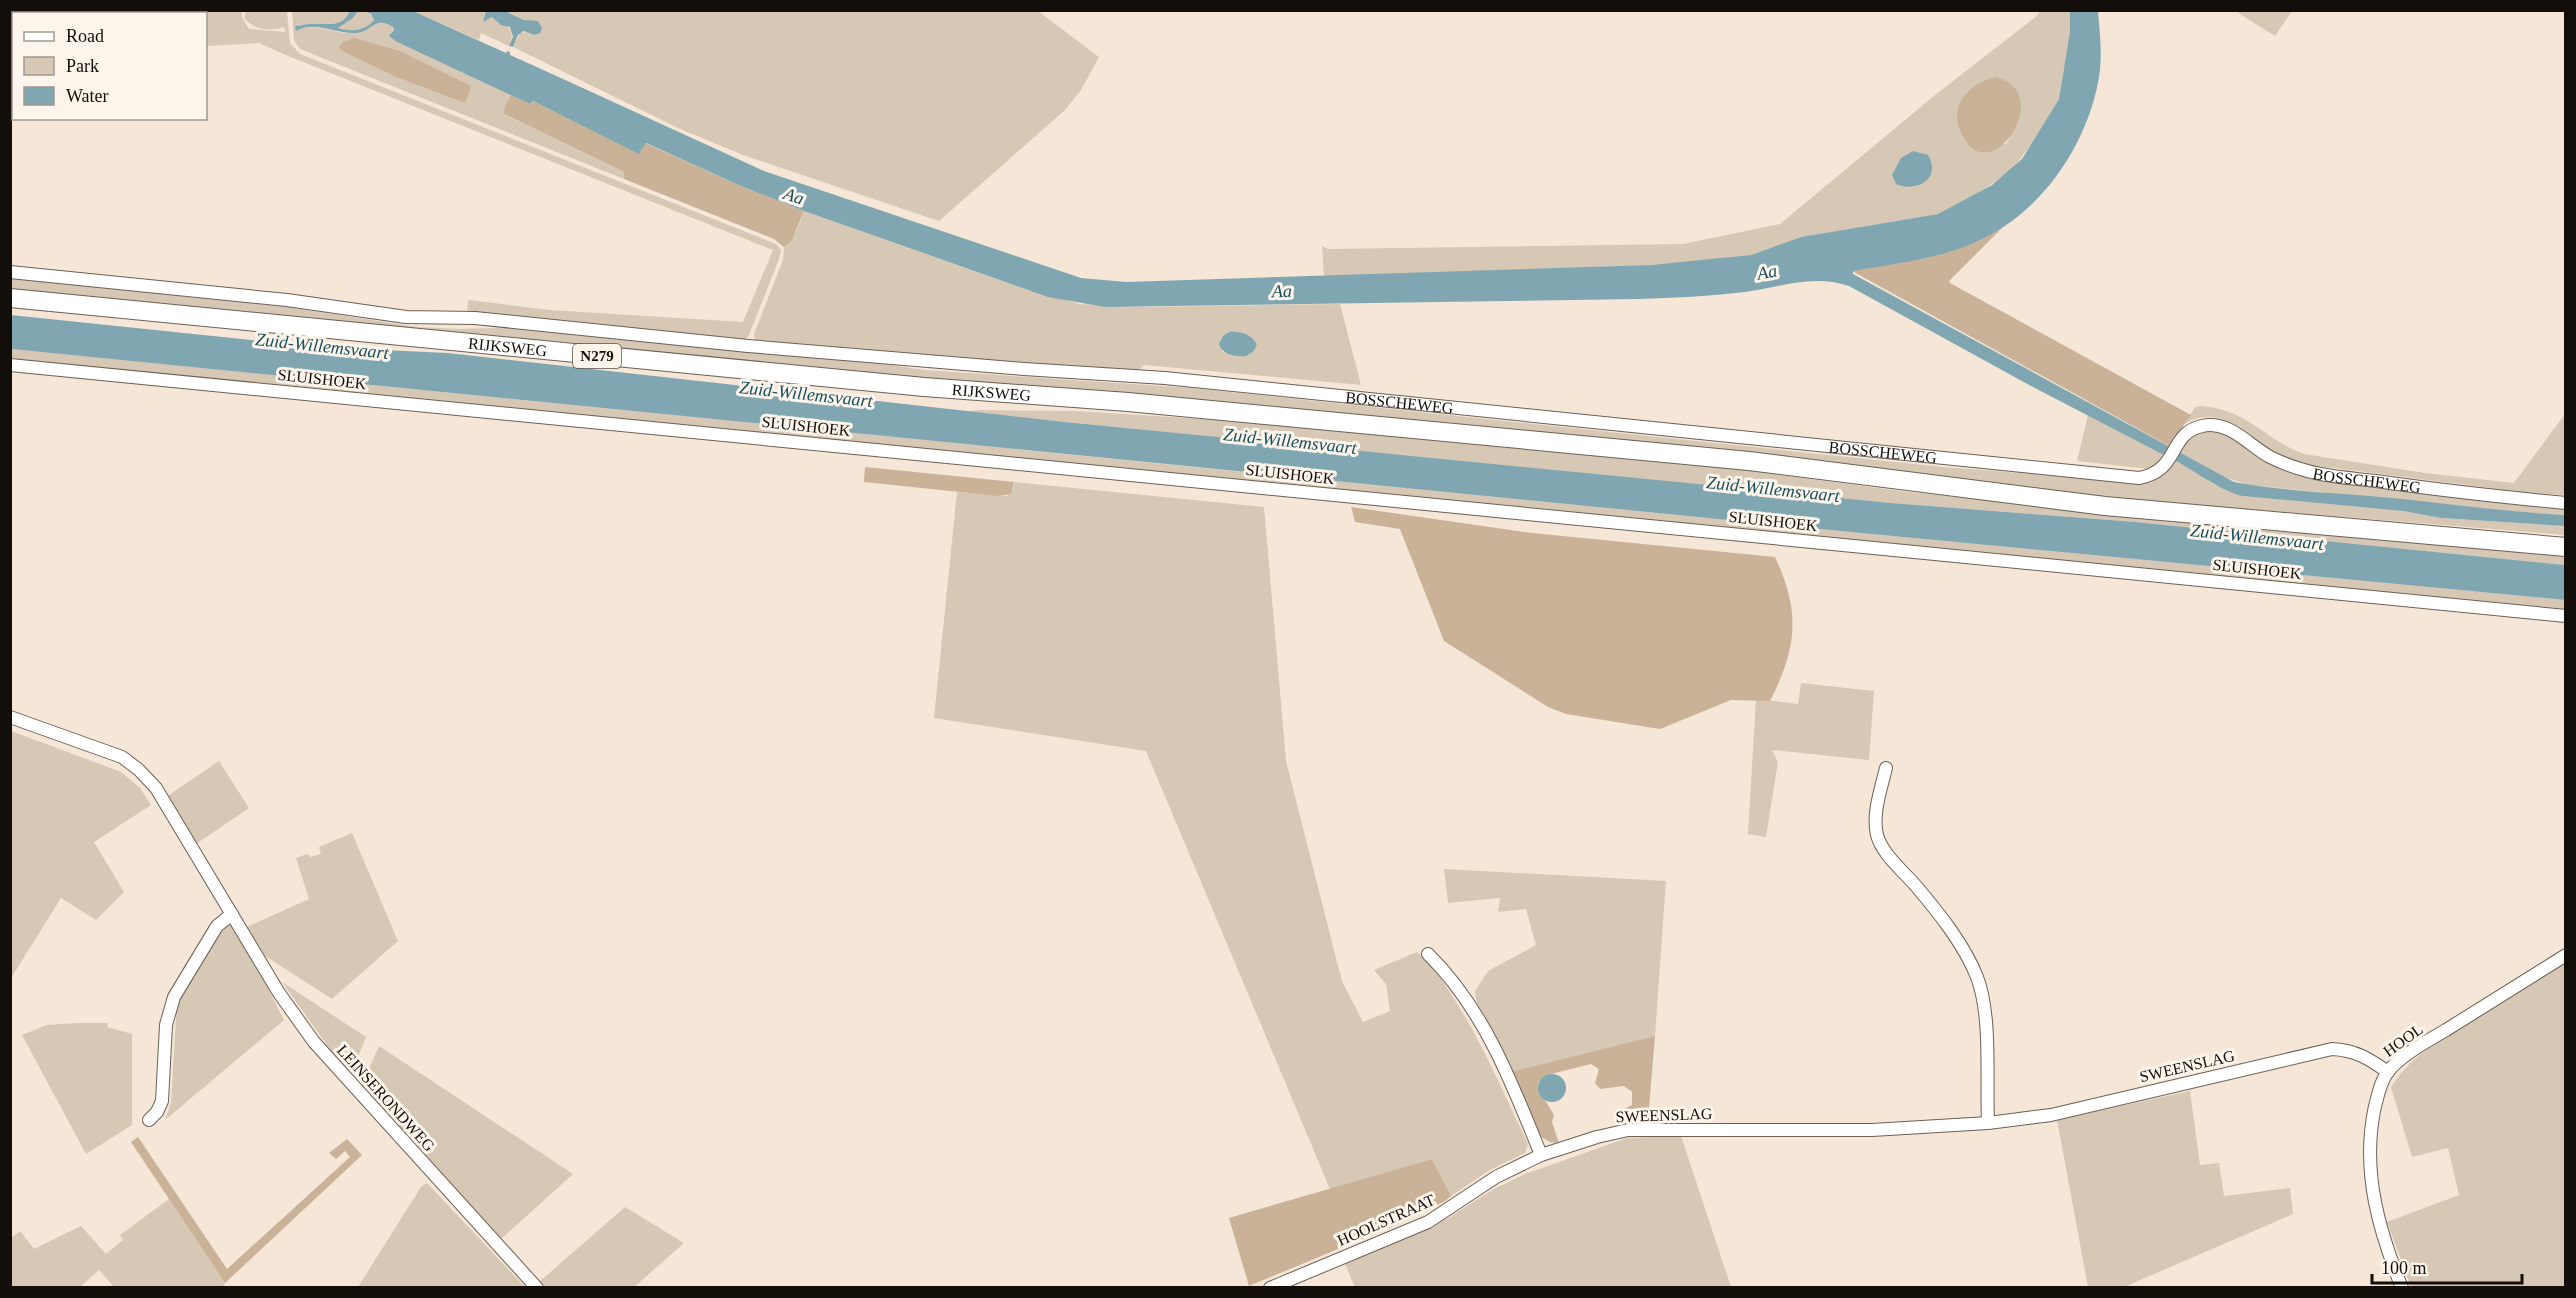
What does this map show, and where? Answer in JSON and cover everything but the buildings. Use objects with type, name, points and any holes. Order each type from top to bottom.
[{"type":"main road","name":"RIJKSWEG","points":[[10,298],[901,385],[1183,407]]},
{"type":"main road","name":"BOSSCHEWEG","points":[[1183,407],[1749,461],[2105,506],[2565,547]]},
{"type":"street","name":"RIJKSWEG","points":[[10,272],[287,300],[406,317],[475,318],[771,348],[1165,378]]},
{"type":"street","name":"SLUISHOEK","points":[[10,365],[2565,616]]},
{"type":"street","name":"BOSSCHEWEG","points":[[1165,378],[2139,478],[2154,476],[2167,463],[2186,433],[2202,426],[2225,427],[2269,457],[2305,471],[2450,492],[2565,503]]},
{"type":"street","name":"LEINSERONDWEG","points":[[10,717],[122,757],[140,770],[156,788],[279,993],[314,1042],[537,1287]]},
{"type":"street","points":[[1886,768],[1875,821],[1877,837],[1883,849],[1921,892],[1962,948],[1976,975],[1983,997],[1988,1123]]},
{"type":"street","points":[[149,1120],[157,1112],[162,1101],[166,1025],[174,997],[217,926],[232,914]]},
{"type":"street","points":[[1428,954],[1449,975],[1462,993],[1508,1073],[1540,1155]]},
{"type":"street","name":"HOOL","points":[[2402,1287],[2385,1244],[2373,1199],[2369,1155],[2370,1134],[2378,1095],[2388,1072],[2418,1048],[2565,955]]},
{"type":"street","name":"SWEENSLAG","points":[[1540,1155],[1628,1130],[1872,1130],[1988,1123],[2051,1115],[2332,1049],[2359,1053],[2388,1072]]},
{"type":"street","name":"HOOLSTRAAT","points":[[1270,1287],[1428,1222],[1496,1177],[1540,1155]]},
{"type":"green space","points":[[242,11],[242,17],[249,29],[285,32],[284,27],[268,30],[252,25],[244,18],[246,11],[287,11],[290,43],[300,54],[776,244],[781,250],[779,259],[749,335],[744,342],[467,315],[468,300],[550,310],[743,322],[773,250],[259,43],[207,46],[207,12],[139,12]]},
{"type":"green space","points":[[292,11],[350,11],[338,23],[296,26],[296,30],[309,27],[352,33],[379,21],[393,27],[392,33],[397,42],[511,95],[505,106],[505,115],[624,172],[624,179],[300,49],[294,40]]},
{"type":"green space","points":[[358,11],[368,12],[374,20],[358,30],[338,28],[353,18]]},
{"type":"green space","points":[[413,11],[486,11],[484,21],[492,17],[506,25],[511,31],[511,40],[509,46],[481,33],[479,40]]},
{"type":"green space","points":[[505,11],[1038,11],[1099,57],[1081,90],[1065,110],[939,221],[743,155],[678,128],[513,47],[520,33],[527,32],[534,35],[525,20]]},
{"type":"green space","points":[[2040,11],[2070,11],[2070,31],[2059,99],[2032,143],[2011,171],[1969,199],[1938,214],[1801,237],[1751,255],[1716,259],[1651,265],[1324,277],[1322,246],[1328,249],[1683,244],[1780,224],[1935,95],[2037,16]],"holes":[[[2021,102],[2019,120],[2006,144],[1960,131],[1959,105]]]},
{"type":"green space","points":[[2235,11],[2292,11],[2275,36]]},
{"type":"green space","points":[[804,211],[1007,283],[1079,304],[1144,307],[1340,304],[1361,385],[1144,365],[1137,372],[756,342],[754,334],[783,260],[784,247],[797,230]],"holes":[[[1228,332],[1239,332],[1254,351],[1238,356],[1222,351]]]},
{"type":"green space","points":[[10,278],[288,307],[417,327],[459,329],[532,327],[860,360],[924,370],[1192,388],[1943,467],[2151,483],[2162,476],[2174,458],[2213,484],[2242,496],[2403,511],[2441,518],[2565,526],[2565,535],[2088,496],[622,350],[567,342],[512,340],[11,294]]},
{"type":"green space","points":[[10,349],[1778,525],[2565,600],[2565,613],[11,360]]},
{"type":"green space","points":[[2195,407],[2219,409],[2245,419],[2278,441],[2304,454],[2425,473],[2514,483],[2565,414],[2565,495],[2529,493],[2303,464],[2276,454],[2222,419],[2199,418],[2185,423]]},
{"type":"green space","points":[[978,410],[1076,411],[1217,420],[1736,469],[1907,492],[2565,555],[2565,565],[2135,522],[1891,503],[965,412]]},
{"type":"green space","points":[[2088,415],[2165,455],[2156,466],[2149,469],[2077,461]]},
{"type":"green space","points":[[2208,428],[2225,432],[2267,460],[2565,508],[2565,515],[2250,485],[2219,476],[2178,451],[2185,440]]},
{"type":"green space","points":[[1014,482],[1264,507],[1286,761],[1342,981],[1363,1022],[1390,1011],[1386,984],[1374,970],[1417,952],[1422,956],[1431,965],[1461,1009],[1481,1047],[1528,1144],[1525,1153],[1490,1170],[1451,1196],[1432,1159],[1330,1189],[1146,751],[934,718],[957,492],[1007,496],[1013,489]]},
{"type":"green space","points":[[1801,683],[1874,691],[1869,760],[1772,750],[1778,762],[1766,837],[1748,834],[1756,699],[1798,704]]},
{"type":"green space","points":[[11,731],[121,772],[140,788],[151,805],[94,842],[124,892],[96,920],[61,898],[11,978]]},
{"type":"green space","points":[[219,761],[249,808],[196,844],[166,797]]},
{"type":"green space","points":[[352,833],[398,941],[332,999],[265,956],[247,927],[309,899],[296,858],[307,854],[311,857],[321,854],[319,847]]},
{"type":"green space","points":[[1444,869],[1666,881],[1655,1036],[1510,1072],[1477,1006],[1475,991],[1488,971],[1536,945],[1526,909],[1498,912],[1500,898],[1448,903]]},
{"type":"green space","points":[[227,925],[233,926],[242,937],[284,1020],[165,1120],[171,1103],[177,1001],[213,937]]},
{"type":"green space","points":[[2565,963],[2565,1287],[2411,1287],[2387,1222],[2459,1195],[2448,1148],[2412,1157],[2391,1087],[2410,1064],[2433,1045]]},
{"type":"green space","points":[[282,982],[366,1037],[353,1069],[347,1073]]},
{"type":"green space","points":[[108,1023],[107,1027],[132,1034],[132,1125],[86,1154],[22,1035],[47,1025]]},
{"type":"green space","points":[[379,1046],[573,1174],[501,1239],[361,1087]]},
{"type":"green space","points":[[2190,1091],[2200,1165],[2219,1163],[2224,1196],[2290,1188],[2293,1214],[2124,1287],[2088,1287],[2057,1120]]},
{"type":"green space","points":[[1681,1136],[1731,1287],[1355,1287],[1345,1264],[1448,1218],[1494,1189],[1525,1174],[1627,1138]]},
{"type":"green space","points":[[427,1183],[525,1287],[358,1287],[421,1187]]},
{"type":"green space","points":[[169,1199],[225,1283],[223,1288],[114,1287],[99,1270],[80,1287],[11,1288],[11,1238],[20,1231],[34,1249],[81,1226],[106,1254],[123,1240],[120,1235]]},
{"type":"green space","points":[[625,1207],[684,1243],[634,1287],[545,1287],[539,1282]]},
{"type":"shaded area","points":[[354,38],[400,51],[471,86],[465,103],[394,76],[342,51],[339,47],[343,42]]},
{"type":"shaded area","points":[[1995,77],[2013,86],[2020,100],[2020,116],[2013,132],[2002,145],[1989,152],[1976,151],[1964,138],[1959,127],[1958,108],[1962,99],[1975,86]]},
{"type":"shaded area","points":[[511,95],[530,104],[533,101],[640,153],[645,143],[804,211],[792,240],[784,247],[774,239],[624,179],[624,172],[504,114],[505,106]]},
{"type":"shaded area","points":[[2004,226],[1949,281],[1950,283],[2191,415],[2169,446],[1852,271],[1949,251],[1986,237]]},
{"type":"shaded area","points":[[865,467],[1014,482],[1011,494],[998,496],[864,482]]},
{"type":"shaded area","points":[[1351,507],[1532,533],[1775,557],[1789,595],[1792,613],[1790,647],[1786,664],[1770,701],[1731,700],[1660,729],[1566,714],[1548,707],[1444,641],[1400,529],[1355,522]]},
{"type":"shaded area","points":[[1655,1036],[1648,1119],[1618,1124],[1618,1112],[1632,1105],[1632,1092],[1624,1086],[1600,1089],[1595,1083],[1599,1069],[1591,1064],[1551,1074],[1538,1082],[1539,1090],[1554,1115],[1552,1122],[1559,1143],[1550,1142],[1539,1136],[1510,1072]]},
{"type":"shaded area","points":[[138,1137],[227,1269],[350,1157],[345,1151],[336,1159],[329,1153],[347,1139],[362,1155],[225,1283],[131,1142]]},
{"type":"shaded area","points":[[1432,1159],[1451,1196],[1445,1201],[1403,1222],[1249,1286],[1229,1218]]},
{"type":"water","name":"Aa","points":[[350,11],[358,11],[353,18],[338,28],[353,30],[367,26],[374,20],[371,14],[365,11],[413,11],[506,53],[510,52],[510,55],[764,171],[1081,278],[1126,282],[1651,265],[1751,255],[1801,237],[1938,214],[1992,185],[2022,159],[2059,99],[2070,31],[2070,11],[2098,11],[2100,65],[2091,109],[2069,158],[2036,201],[1993,233],[1969,245],[1926,258],[1853,271],[1853,274],[2234,482],[2565,515],[2565,526],[2441,518],[2403,511],[2242,496],[2220,487],[2171,458],[2031,386],[1849,286],[1822,281],[1809,281],[1745,292],[1639,299],[1105,307],[1048,297],[804,211],[741,186],[646,143],[639,154],[533,101],[530,104],[397,42],[389,36],[394,30],[393,27],[386,24],[377,23],[366,30],[355,33],[317,27],[296,31],[295,26],[338,23]]},
{"type":"water","points":[[486,11],[505,11],[524,20],[538,21],[542,28],[540,33],[534,35],[524,31],[518,35],[513,47],[509,46],[513,37],[510,27],[501,25],[492,17],[483,22]]},
{"type":"water","points":[[1913,151],[1928,155],[1932,163],[1930,177],[1919,185],[1896,184],[1892,175],[1901,158]]},
{"type":"water","name":"Zuid-Willemsvaart","points":[[11,315],[318,347],[448,353],[1065,422],[1891,503],[2135,522],[2565,565],[2565,600],[1778,525],[11,349]]},
{"type":"water","points":[[1229,332],[1241,333],[1251,338],[1257,344],[1254,351],[1246,356],[1234,356],[1223,351],[1219,344],[1223,336]]},
{"type":"water","points":[[1552,1074],[1562,1078],[1566,1088],[1562,1098],[1552,1102],[1542,1098],[1538,1088],[1542,1078]]}]
